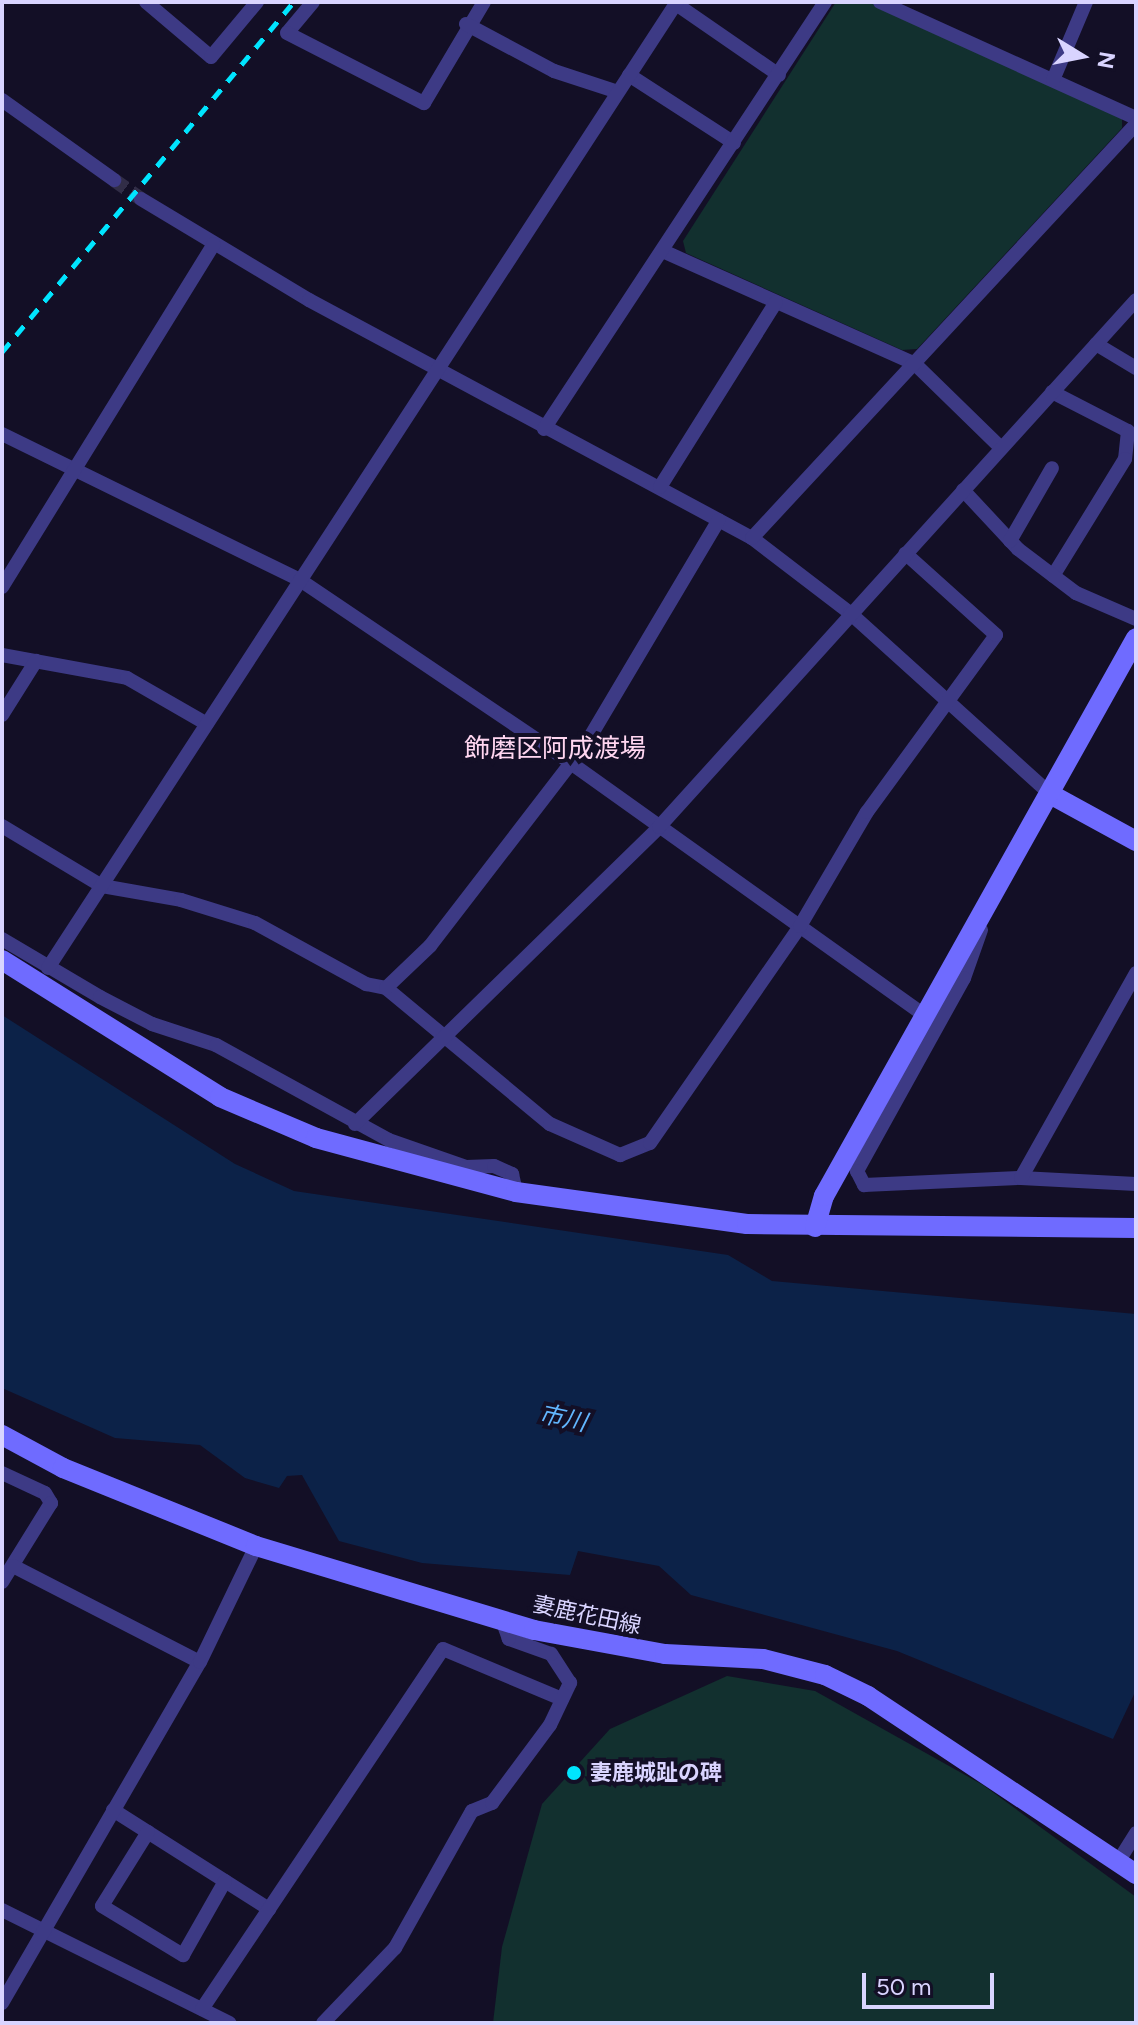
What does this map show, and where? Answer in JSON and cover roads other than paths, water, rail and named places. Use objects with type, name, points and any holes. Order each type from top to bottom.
[{"type":"street","points":[[146,2],[211,57],[257,2]]},
{"type":"street","points":[[313,2],[287,33],[424,103],[466,24],[484,2]]},
{"type":"street","points":[[544,429],[665,252],[825,2]]},
{"type":"street","points":[[880,2],[1136,118]]},
{"type":"street","points":[[1053,80],[1086,2]]},
{"type":"street","points":[[48,968],[436,368],[677,3],[779,75]]},
{"type":"street","points":[[466,24],[554,71],[618,92]]},
{"type":"street","points":[[629,75],[734,143]]},
{"type":"street","points":[[2,100],[114,180]]},
{"type":"street","points":[[752,538],[1136,124]]},
{"type":"street","points":[[141,199],[214,244],[544,429],[660,487],[752,538],[850,613],[1050,794],[1136,841]]},
{"type":"street","points":[[2,587],[214,244]]},
{"type":"street","points":[[665,252],[915,364],[1001,448]]},
{"type":"street","points":[[355,1124],[447,1039],[659,827],[1136,300]]},
{"type":"street","points":[[660,487],[776,302]]},
{"type":"street","points":[[1096,344],[1136,368]]},
{"type":"street","points":[[1052,392],[1128,431],[1125,459],[1053,576]]},
{"type":"street","points":[[2,434],[300,580],[568,761],[924,1015]]},
{"type":"street","points":[[1010,541],[1052,468]]},
{"type":"street","points":[[963,490],[1010,541],[1053,576],[1076,593],[1136,619]]},
{"type":"street","points":[[386,988],[430,946],[568,761],[587,742],[719,520]]},
{"type":"street","points":[[2,826],[102,886],[181,900],[255,923],[366,984],[386,988],[550,1124],[620,1155],[650,1143],[800,926],[867,812],[996,635],[905,553]]},
{"type":"street","points":[[815,1227],[824,1196],[1136,638]]},
{"type":"street","points":[[2,655],[127,678],[207,724]]},
{"type":"street","points":[[2,715],[36,661]]},
{"type":"street","points":[[1001,875],[964,978],[857,1171],[864,1185],[1021,1178],[1136,1184]]},
{"type":"street","points":[[2,939],[48,968],[152,1024],[216,1045],[355,1124],[466,1167],[494,1166],[512,1174],[516,1192]]},
{"type":"street","points":[[2,960],[220,1097],[316,1138],[516,1192],[676,1217],[815,1227],[1136,1228]]},
{"type":"street","points":[[1021,1178],[1136,973]]},
{"type":"street","name":"妻鹿花田線","points":[[2,1435],[91,1480],[256,1546],[502,1620],[587,1642],[665,1654],[763,1659],[825,1675],[868,1696],[1136,1874]]},
{"type":"street","points":[[2,1473],[45,1493],[51,1503],[2,1582]]},
{"type":"street","points":[[2,2003],[200,1662],[256,1546]]},
{"type":"street","points":[[13,1566],[200,1662]]},
{"type":"street","points":[[323,2023],[395,1948],[472,1811],[492,1803],[550,1725],[570,1683],[551,1654],[509,1639],[502,1620]]},
{"type":"street","points":[[202,2009],[443,1649],[562,1699]]},
{"type":"street","points":[[113,1810],[269,1909]]},
{"type":"street","points":[[148,1832],[102,1906],[183,1955],[225,1881]]},
{"type":"street","points":[[1118,1862],[1136,1833]]},
{"type":"street","points":[[2,1910],[230,2023]]},
{"type":"water","name":"市川","points":[[2,1015],[235,1164],[294,1191],[728,1255],[772,1281],[1136,1314],[1136,1690],[1113,1739],[897,1651],[691,1595],[659,1566],[578,1551],[570,1575],[422,1563],[339,1541],[302,1475],[287,1476],[279,1488],[245,1478],[200,1445],[115,1438],[2,1388]]},
{"type":"tunnel","points":[[114,180],[141,199]]},
{"type":"railway","points":[[2,352],[294,2]]},
{"type":"place","name":"妻鹿城趾の碑","points":[[574,1773]]},
{"type":"district","name":"飾磨区阿成渡場","points":[[555,749]]}]
